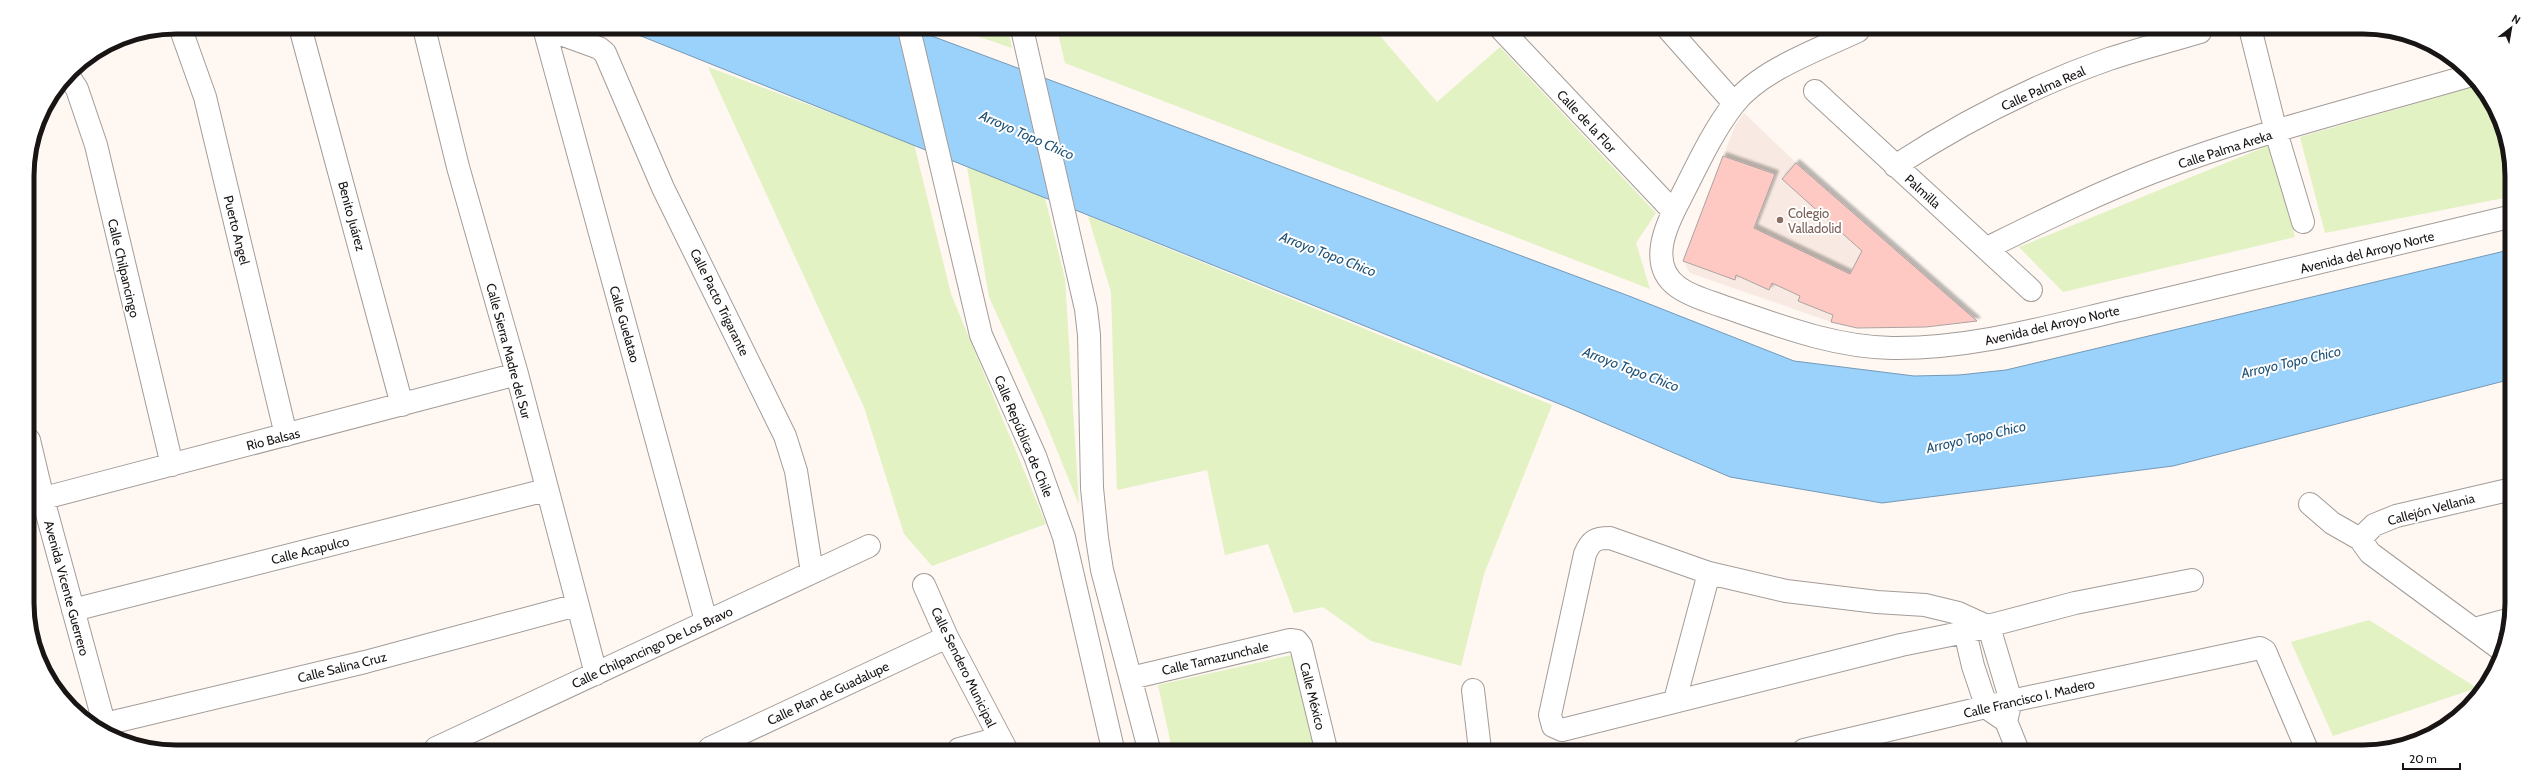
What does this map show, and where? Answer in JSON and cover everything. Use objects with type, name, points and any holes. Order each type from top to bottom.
[{"type":"street","name":"Puerto Angel","points":[[182,34],[204,97],[286,435]]},
{"type":"street","name":"Benito Juárez","points":[[302,34],[402,405]]},
{"type":"street","name":"Calle Sierra Madre del Sur","points":[[425,34],[458,167],[517,374],[546,490],[596,674]]},
{"type":"street","name":"Calle Guelatao","points":[[546,34],[706,621]]},
{"type":"street","name":"Calle Pacto Trigarante","points":[[561,34],[594,46],[605,53],[663,188],[785,436],[796,471],[812,572]]},
{"type":"street","name":"Calle República de Chile","points":[[910,34],[982,335],[1035,456],[1064,537],[1112,745]]},
{"type":"street","points":[[1023,34],[1063,201],[1086,309],[1090,335],[1092,488],[1096,538],[1102,570],[1148,745]]},
{"type":"street","name":"Calle de la Flor","points":[[1506,34],[1673,211]]},
{"type":"street","points":[[1673,34],[1734,104]]},
{"type":"street","name":"Avenida del Arroyo Norte","points":[[1842,34],[1831,36],[1759,82],[1734,104],[1673,211],[1662,242],[1660,261],[1667,275],[1677,287],[1704,300],[1810,336],[1890,348],[1958,346],[2316,265],[2505,218]]},
{"type":"street","name":"Calle Palma Real","points":[[1895,166],[1944,134],[2039,88],[2109,59],[2193,34]]},
{"type":"street","points":[[2252,34],[2276,132],[2303,222]]},
{"type":"street","name":"Calle Palma Areka","points":[[1987,248],[2083,202],[2153,172],[2276,132],[2464,77]]},
{"type":"street","name":"Calle Chilpancingo","points":[[71,80],[77,89],[96,145],[172,465]]},
{"type":"street","name":"Palmilla","points":[[1815,91],[2031,290]]},
{"type":"street","name":"Rio Balsas","points":[[36,501],[517,374]]},
{"type":"street","name":"Avenida Vicente Guerrero","points":[[34,484],[36,501],[73,610],[105,726]]},
{"type":"street","name":"Calle Acapulco","points":[[73,610],[546,490]]},
{"type":"street","name":"Callejón Vellania","points":[[2360,539],[2374,525],[2396,516],[2505,491]]},
{"type":"street","points":[[2310,504],[2332,523],[2360,539],[2370,553],[2498,647]]},
{"type":"street","points":[[1966,625],[1901,645],[1675,700],[1562,730],[1553,726],[1550,721],[1585,554],[1593,540],[1610,538],[1709,573],[1786,591],[1877,602],[1925,605],[1966,625],[1989,627],[2075,603],[2192,580]]},
{"type":"street","name":"Calle Chilpancingo De Los Bravo","points":[[442,745],[869,546]]},
{"type":"street","points":[[1675,700],[1709,573]]},
{"type":"street","name":"Calle Sendero Municipal","points":[[924,585],[947,637],[1002,744]]},
{"type":"street","name":"Calle Salina Cruz","points":[[109,728],[578,605]]},
{"type":"street","points":[[2474,629],[2504,621]]},
{"type":"street","points":[[1966,625],[1973,666],[1987,708],[2009,711]]},
{"type":"street","points":[[1989,627],[2017,745]]},
{"type":"street","name":"Calle Plan de Guadalupe","points":[[716,745],[947,637]]},
{"type":"street","name":"Calle Tamazunchale","points":[[1131,678],[1290,640],[1299,642]]},
{"type":"street","name":"Calle México","points":[[1299,642],[1325,745]]},
{"type":"street","name":"Calle Francisco I. Madero","points":[[2009,711],[2255,648],[2265,651],[2305,745]]},
{"type":"street","points":[[1472,690],[1479,745]]},
{"type":"street","name":"Calle Francisco I. Madero","points":[[1826,745],[1987,708]]},
{"type":"shaded area","name":"Colegio Valladolid","points":[[1744,113],[1814,180],[1968,312],[1971,318],[1970,322],[1926,327],[1857,328],[1831,322],[1690,273],[1683,261],[1735,126]]},
{"type":"green space","points":[[971,34],[1009,34],[1012,48]]},
{"type":"green space","points":[[1058,34],[1378,34],[1437,102],[1500,47],[1656,213],[1636,243],[1650,289],[1065,63]]},
{"type":"green space","points":[[708,67],[914,144],[951,294],[1046,524],[932,566],[904,534],[864,407]]},
{"type":"green space","points":[[2474,87],[2486,105],[2500,139],[2505,167],[2505,198],[2325,233],[2300,137]]},
{"type":"green space","points":[[2270,145],[2295,237],[2063,292],[2019,247]]},
{"type":"green space","points":[[967,167],[1043,190],[1065,279],[1079,505],[1044,418],[989,297]]},
{"type":"green space","points":[[1088,216],[1552,405],[1484,574],[1461,666],[1371,641],[1323,607],[1294,613],[1268,544],[1225,555],[1207,470],[1117,490],[1111,292]]},
{"type":"green space","points":[[2369,620],[2477,688],[2333,736],[2291,642]]},
{"type":"green space","points":[[1296,654],[1316,745],[1171,745],[1158,685]]},
{"type":"water","name":"Arroyo Topo Chico","points":[[636,34],[926,34],[1629,296],[1794,361],[1914,376],[1959,375],[2006,370],[2505,251],[2505,381],[2173,466],[1882,503],[1730,477],[1567,407]]},
{"type":"building","name":"Colegio Valladolid","points":[[1723,156],[1775,174],[1754,228],[1850,274],[1862,251],[1782,179],[1796,163],[1977,321],[1926,327],[1857,328],[1831,322],[1833,315],[1798,301],[1800,296],[1772,283],[1769,290],[1736,275],[1735,280],[1683,261]]},
{"type":"place","name":"Colegio Valladolid","points":[[1780,220]]}]
